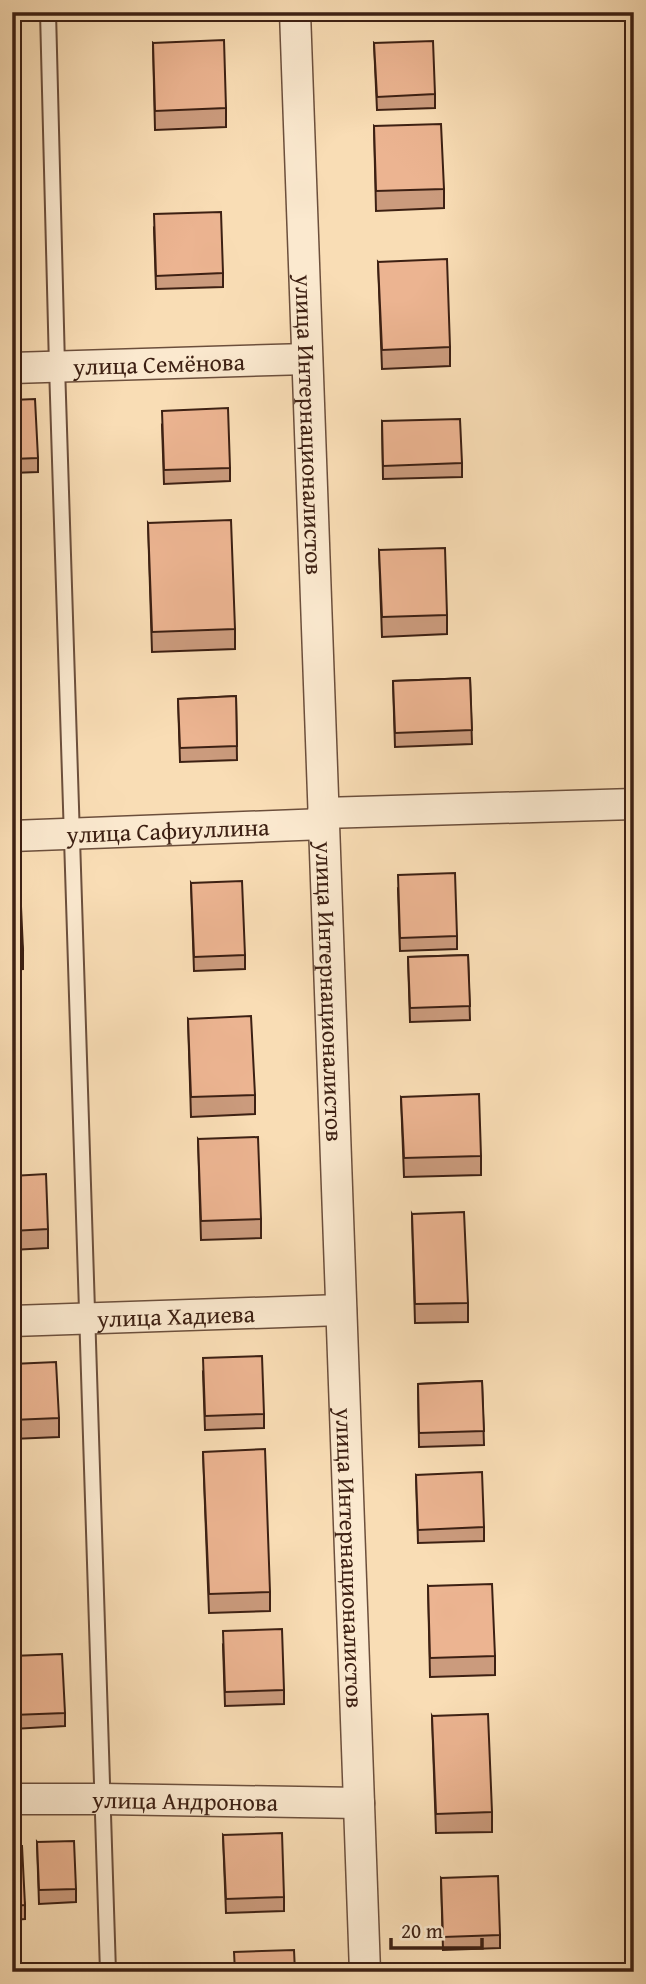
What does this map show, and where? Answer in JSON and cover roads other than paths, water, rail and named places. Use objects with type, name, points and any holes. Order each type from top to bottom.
[{"type":"street","name":"улица Интернационалистов","points":[[295,12],[365,1972]]},
{"type":"street","name":"улица Семёнова","points":[[12,368],[307,359]]},
{"type":"street","name":"улица Сафиуллина","points":[[12,836],[634,804]]},
{"type":"street","name":"улица Хадиева","points":[[12,1321],[341,1310]]},
{"type":"street","name":"улица Андронова","points":[[12,1799],[359,1803]]},
{"type":"lane","points":[[48,12],[108,1972]]}]
